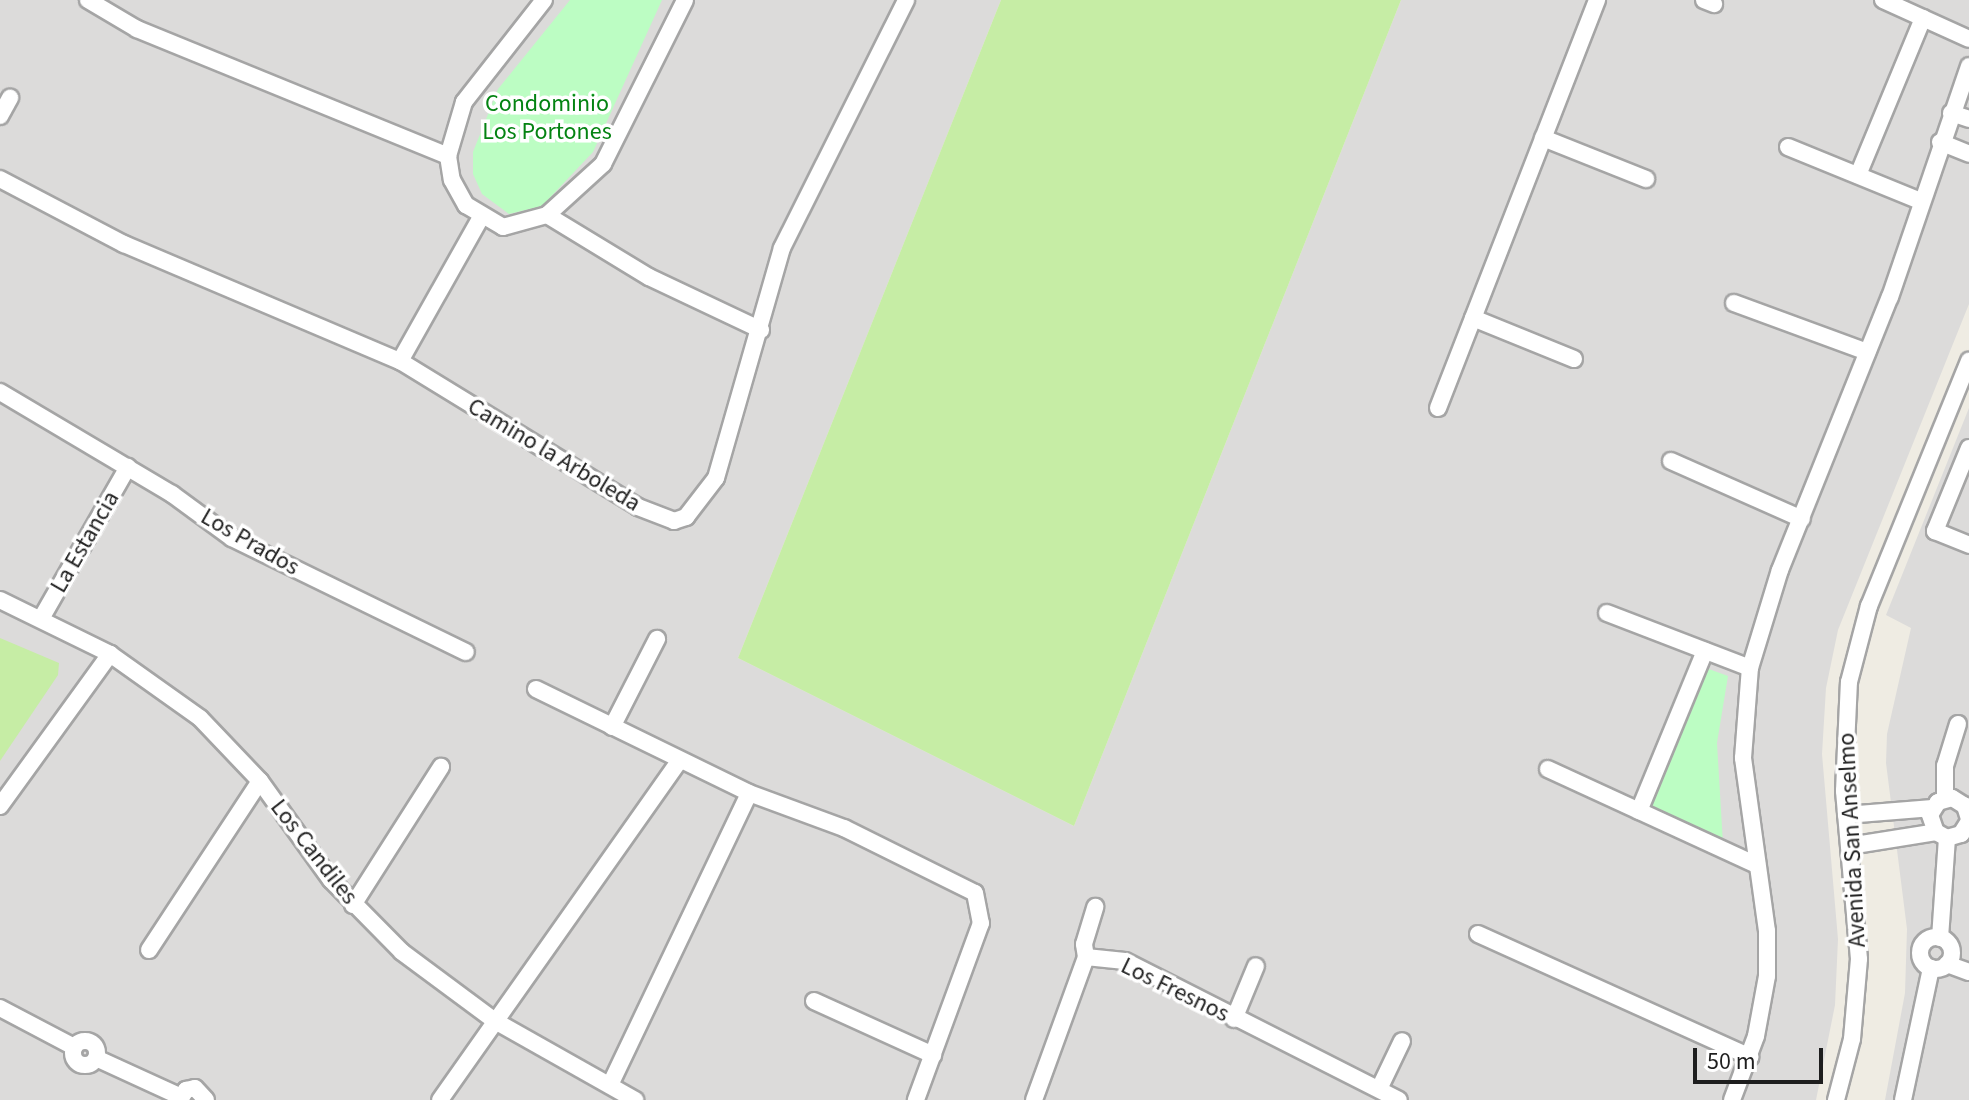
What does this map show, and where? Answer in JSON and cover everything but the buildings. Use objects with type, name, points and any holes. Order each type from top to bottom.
[{"type":"street","points":[[88,0],[137,29],[448,156]]},
{"type":"street","points":[[544,0],[464,102],[448,156],[459,193],[481,217],[503,227],[547,215],[603,164],[685,0]]},
{"type":"street","name":"Camino la Arboleda","points":[[0,179],[124,244],[400,361],[638,507],[674,521],[686,517],[716,478],[761,330],[782,248],[906,0]]},
{"type":"street","points":[[1438,408],[1597,0]]},
{"type":"street","points":[[1883,0],[1969,39]]},
{"type":"street","points":[[1858,175],[1923,18]]},
{"type":"street","points":[[1732,1100],[1750,1057],[1767,976],[1743,758],[1750,668],[1969,66]]},
{"type":"street","points":[[0,116],[10,98]]},
{"type":"street","points":[[1951,113],[1969,119]]},
{"type":"street","points":[[1543,138],[1646,179]]},
{"type":"street","points":[[1940,142],[1969,154]]},
{"type":"street","points":[[1788,147],[1920,201]]},
{"type":"street","points":[[547,215],[649,277],[761,330]]},
{"type":"street","points":[[400,361],[481,217]]},
{"type":"street","points":[[1734,303],[1867,352]]},
{"type":"street","points":[[1473,318],[1574,359]]},
{"type":"street","name":"Avenida San Anselmo","points":[[1836,1100],[1858,993],[1846,815],[1844,733],[1858,644],[1969,361]]},
{"type":"street","name":"Los Prados","points":[[0,392],[128,467],[232,538],[466,652]]},
{"type":"street","points":[[1969,448],[1935,531],[1969,545]]},
{"type":"street","points":[[1671,461],[1802,519]]},
{"type":"street","name":"La Estancia","points":[[42,617],[128,467]]},
{"type":"street","name":"Los Candiles","points":[[0,600],[42,617],[110,654],[200,718],[260,781],[353,905],[402,952],[495,1021],[635,1100]]},
{"type":"street","points":[[1607,613],[1750,668]]},
{"type":"street","points":[[612,727],[657,639]]},
{"type":"street","points":[[1639,811],[1705,651]]},
{"type":"street","points":[[0,806],[110,654]]},
{"type":"street","points":[[536,689],[749,793],[844,828],[975,893],[981,923],[916,1100]]},
{"type":"street","points":[[1849,846],[1942,835],[1968,824],[1951,803],[1945,766],[1958,724]]},
{"type":"street","points":[[440,1100],[680,760]]},
{"type":"street","points":[[353,905],[441,767]]},
{"type":"street","points":[[1548,769],[1757,865]]},
{"type":"street","points":[[149,950],[260,781]]},
{"type":"street","points":[[610,1085],[749,793]]},
{"type":"street","points":[[1846,815],[1951,803]]},
{"type":"street","points":[[1903,1100],[1942,954],[1942,835],[1930,823],[1951,803]]},
{"type":"street","points":[[1034,1100],[1086,957],[1084,944],[1095,907]]},
{"type":"street","points":[[1478,934],[1750,1057]]},
{"type":"street","points":[[1942,954],[1969,953]]},
{"type":"street","points":[[1942,954],[1969,972]]},
{"type":"street","name":"Los Fresnos","points":[[1086,957],[1125,961],[1234,1019],[1399,1100]]},
{"type":"street","points":[[1234,1019],[1256,966]]},
{"type":"street","points":[[814,1001],[933,1055]]},
{"type":"street","points":[[0,1008],[74,1047],[90,1042],[96,1058],[180,1098],[195,1088],[206,1100]]},
{"type":"street","points":[[1379,1089],[1402,1041]]},
{"type":"shaded area","points":[[0,0],[1001,0],[738,658],[1074,826],[1401,0],[1969,0],[1969,304],[1838,630],[1826,688],[1822,754],[1838,939],[1835,1005],[1816,1100],[0,1100]]},
{"type":"shaded area","points":[[1969,408],[1969,1100],[1885,1100],[1905,993],[1907,929],[1886,763],[1887,734],[1911,628],[1886,615]]},
{"type":"green space","name":"Condominio Los Portones","points":[[570,0],[662,0],[593,152],[542,206],[509,214],[482,194],[473,174],[473,152],[498,89]]},
{"type":"green space","points":[[1001,0],[1401,0],[1074,826],[738,658]]},
{"type":"green space","points":[[0,638],[59,663],[58,675],[0,761]]},
{"type":"green space","points":[[1706,668],[1728,676],[1717,743],[1723,844],[1651,807]]}]
